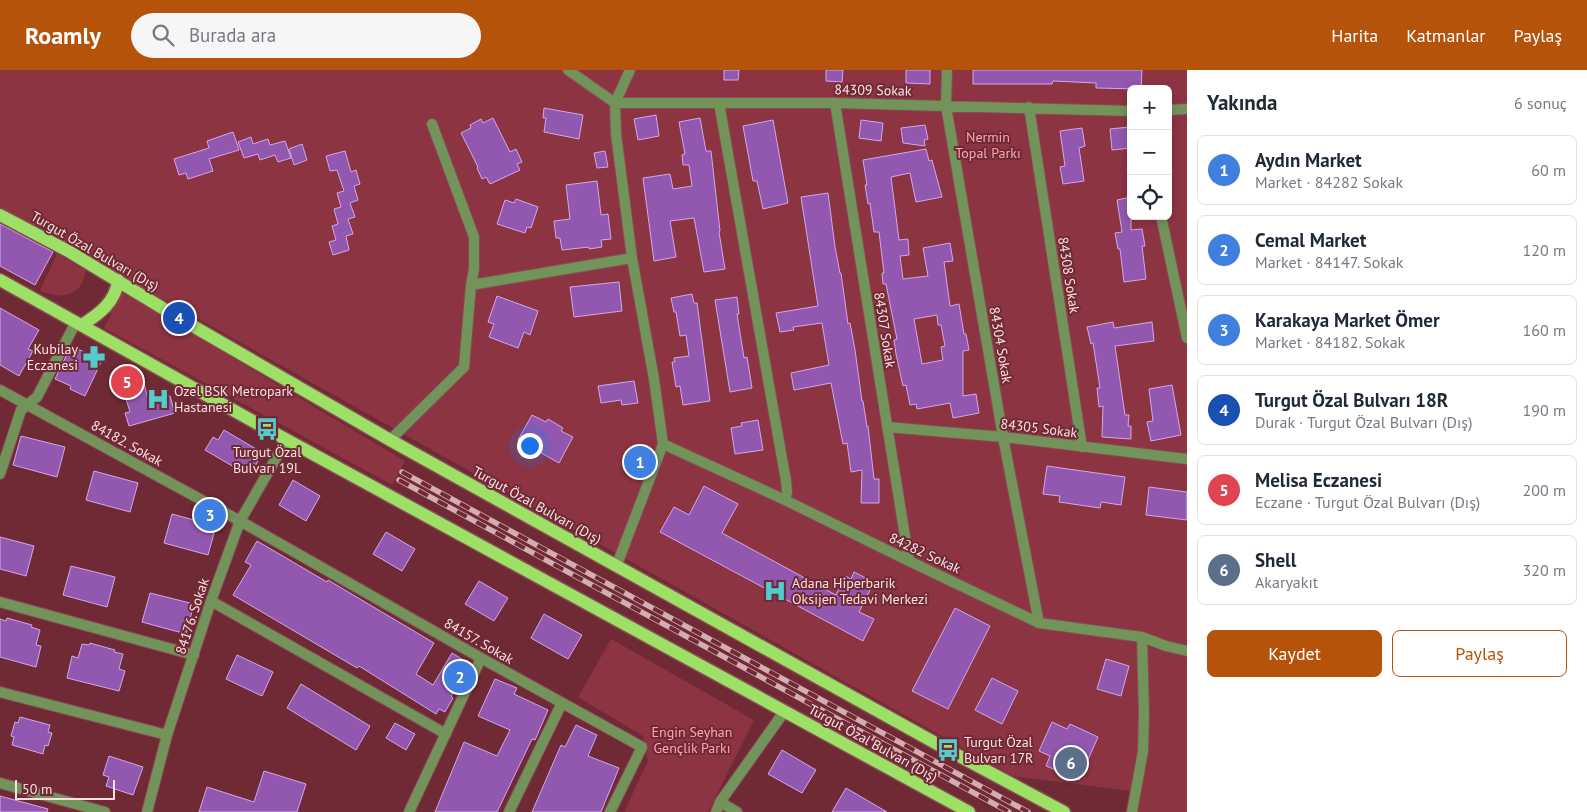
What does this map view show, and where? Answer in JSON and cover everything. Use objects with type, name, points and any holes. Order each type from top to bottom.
[{"type":"main road","name":"Turgut Özal Bulvarı (Dış)","points":[[0,216],[70,252],[179,318],[390,440],[616,567],[1064,812]]},
{"type":"main road","name":"Turgut Özal Bulvarı (Dış)","points":[[0,280],[969,812]]},
{"type":"main road","points":[[79,323],[100,313],[112,299],[118,280]]},
{"type":"street","points":[[568,70],[615,102]]},
{"type":"street","points":[[616,567],[663,444],[654,379],[632,258],[616,134],[615,102],[630,70]]},
{"type":"street","name":"84304 Sokak","points":[[947,70],[946,106],[1003,437],[1039,623]]},
{"type":"street","name":"84309 Sokak","points":[[615,102],[835,103],[1127,111]]},
{"type":"street","points":[[719,103],[786,481],[787,492],[785,500]]},
{"type":"street","name":"84307 Sokak","points":[[835,103],[909,561]]},
{"type":"street","name":"84308 Sokak","points":[[1029,107],[1082,447]]},
{"type":"street","points":[[1172,110],[1187,109]]},
{"type":"street","points":[[390,440],[464,367],[474,269],[474,237],[432,124]]},
{"type":"street","points":[[1161,220],[1187,338]]},
{"type":"street","points":[[471,285],[632,258]]},
{"type":"street","points":[[0,474],[21,410],[37,397],[79,323]]},
{"type":"street","name":"84182. Sokak","points":[[0,390],[240,521]]},
{"type":"street","name":"84305 Sokak","points":[[887,427],[1003,437],[1187,459]]},
{"type":"street","name":"84176. Sokak","points":[[148,812],[168,735],[211,601],[240,521],[287,439]]},
{"type":"street","name":"84282 Sokak","points":[[663,444],[785,500],[1039,623],[1142,637],[1187,651]]},
{"type":"street","name":"84157. Sokak","points":[[240,521],[642,747],[610,812]]},
{"type":"street","points":[[211,601],[446,734]]},
{"type":"street","points":[[0,602],[194,655]]},
{"type":"street","points":[[1132,812],[1143,751],[1142,637]]},
{"type":"street","points":[[409,812],[481,658]]},
{"type":"street","points":[[0,692],[168,735]]},
{"type":"street","points":[[509,812],[562,703]]},
{"type":"street","points":[[737,812],[718,807],[784,712]]},
{"type":"street","points":[[0,783],[105,812]]},
{"type":"green space","name":"Nermin Topal Parkı","points":[[0,70],[1187,70],[1187,812],[1134,812],[1139,792],[1013,776],[120,275],[0,215]]},
{"type":"green space","points":[[57,254],[85,270],[83,282],[76,290],[67,295],[55,295],[40,291]]},
{"type":"green space","points":[[115,288],[405,461],[392,485],[104,328],[112,313],[103,307]]},
{"type":"green space","name":"Engin Seyhan Gençlik Parkı","points":[[611,639],[754,720],[708,812],[624,812],[648,761],[643,736],[578,697]]},
{"type":"building","points":[[724,70],[739,70],[738,80],[724,80]]},
{"type":"building","points":[[826,70],[843,70],[842,82],[826,81]]},
{"type":"building","points":[[906,70],[930,70],[930,84],[906,83]]},
{"type":"building","points":[[973,70],[1142,70],[1141,85],[1127,85],[1127,89],[1096,88],[1096,83],[1053,81],[1052,84],[973,84]]},
{"type":"building","points":[[544,108],[583,115],[579,139],[544,132],[546,118],[543,118]]},
{"type":"building","points":[[656,115],[659,136],[638,140],[634,119]]},
{"type":"building","points":[[493,118],[510,152],[516,149],[522,162],[517,164],[520,170],[490,184],[486,177],[482,179],[461,133],[471,128],[470,125],[481,119],[483,123]]},
{"type":"building","points":[[700,118],[706,151],[711,151],[719,232],[725,269],[704,272],[694,218],[670,221],[676,257],[654,261],[643,178],[670,174],[673,189],[692,186],[689,165],[683,165],[682,155],[685,154],[679,122]]},
{"type":"building","points":[[773,120],[788,203],[763,209],[757,181],[753,181],[743,126]]},
{"type":"building","points":[[861,120],[883,123],[881,141],[859,138]]},
{"type":"building","points":[[925,125],[928,139],[924,140],[925,146],[903,143],[901,128]]},
{"type":"building","points":[[1127,127],[1127,148],[1112,150],[1110,129]]},
{"type":"building","points":[[1082,128],[1085,146],[1079,148],[1084,181],[1063,184],[1060,167],[1065,166],[1060,131]]},
{"type":"building","points":[[233,132],[239,150],[209,159],[213,171],[188,179],[186,173],[179,175],[174,159],[209,148],[207,141]]},
{"type":"building","points":[[251,137],[253,144],[268,139],[270,145],[285,141],[291,158],[278,162],[275,155],[260,160],[258,154],[244,158],[238,142]]},
{"type":"building","points":[[302,144],[307,160],[294,165],[289,149]]},
{"type":"building","points":[[926,149],[929,161],[932,160],[942,197],[916,202],[910,173],[891,177],[899,240],[908,239],[909,255],[900,256],[903,279],[928,276],[923,248],[950,243],[953,261],[944,262],[950,306],[959,304],[969,350],[963,351],[963,396],[976,394],[979,413],[953,418],[950,403],[917,409],[916,404],[910,405],[906,385],[903,386],[896,354],[894,340],[897,339],[886,284],[883,284],[882,273],[884,273],[879,232],[874,232],[870,203],[868,204],[865,185],[867,185],[863,160]],"holes":[[[937,315],[938,325],[941,325],[945,346],[941,347],[943,360],[922,364],[914,319]]]},
{"type":"building","points":[[345,151],[351,172],[356,170],[360,184],[354,186],[358,200],[350,203],[355,217],[348,219],[353,234],[346,236],[349,250],[333,255],[329,242],[336,240],[332,226],[338,224],[334,209],[341,207],[337,193],[344,191],[337,170],[330,171],[326,156]]},
{"type":"building","points":[[605,151],[608,167],[597,168],[594,153]]},
{"type":"building","points":[[597,181],[601,215],[608,214],[611,239],[601,240],[602,247],[562,250],[560,238],[556,238],[554,221],[570,219],[566,185]]},
{"type":"building","points":[[828,193],[848,324],[850,323],[862,401],[868,426],[874,479],[879,479],[879,503],[861,503],[862,470],[851,472],[847,443],[843,444],[831,383],[794,390],[791,373],[829,365],[822,323],[793,327],[794,330],[780,332],[776,313],[818,306],[801,197]]},
{"type":"building","points":[[1127,198],[1127,220],[1131,220],[1131,230],[1142,229],[1145,246],[1142,246],[1146,279],[1124,282],[1120,249],[1118,249],[1115,233],[1122,232],[1117,200]]},
{"type":"building","points":[[516,199],[538,207],[531,228],[527,227],[525,233],[497,224],[505,200],[514,203]]},
{"type":"building","points":[[0,224],[53,252],[35,285],[0,266]]},
{"type":"building","points":[[619,282],[622,311],[574,317],[570,287]]},
{"type":"building","points":[[692,294],[694,303],[697,303],[710,401],[683,405],[680,386],[676,387],[672,362],[675,362],[674,358],[689,356],[686,335],[680,336],[676,312],[674,312],[671,298]]},
{"type":"building","points":[[497,296],[538,311],[530,335],[524,332],[518,348],[489,337],[494,324],[488,322]]},
{"type":"building","points":[[737,297],[739,314],[737,314],[744,358],[747,357],[752,388],[730,392],[715,300]]},
{"type":"building","points":[[0,308],[39,330],[28,349],[33,351],[19,376],[0,365]]},
{"type":"building","points":[[1113,322],[1114,328],[1152,322],[1154,341],[1115,346],[1125,415],[1129,415],[1128,426],[1131,426],[1131,439],[1102,437],[1103,406],[1099,407],[1097,388],[1100,388],[1093,343],[1091,344],[1087,327]]},
{"type":"building","points":[[71,346],[102,360],[85,396],[70,389],[71,386],[55,379]]},
{"type":"building","points":[[143,380],[149,402],[170,396],[175,413],[129,426],[125,413],[130,412],[122,386]]},
{"type":"building","points":[[634,381],[638,403],[622,405],[621,400],[601,403],[598,386]]},
{"type":"building","points":[[1172,385],[1181,435],[1151,441],[1147,422],[1153,421],[1149,389]]},
{"type":"building","points":[[532,415],[546,422],[548,419],[563,428],[561,431],[573,437],[559,463],[518,440]]},
{"type":"building","points":[[758,420],[763,450],[735,454],[731,428],[742,426],[741,423]]},
{"type":"building","points":[[224,430],[256,449],[251,457],[258,461],[253,470],[249,468],[246,474],[205,450],[213,437],[218,440]]},
{"type":"building","points":[[21,436],[65,447],[57,477],[13,465]]},
{"type":"building","points":[[1047,466],[1125,477],[1121,505],[1101,502],[1100,508],[1059,502],[1060,496],[1043,494]]},
{"type":"building","points":[[94,471],[138,483],[130,512],[86,500]]},
{"type":"building","points":[[293,480],[320,496],[306,521],[279,505]]},
{"type":"building","points":[[704,486],[738,504],[722,533],[836,595],[845,576],[851,579],[854,572],[874,582],[859,612],[874,619],[863,641],[660,532],[674,507],[689,515]]},
{"type":"building","points":[[1149,487],[1187,492],[1187,520],[1146,515]]},
{"type":"building","points":[[172,514],[216,526],[208,555],[164,543]]},
{"type":"building","points":[[386,532],[415,549],[402,571],[373,554]]},
{"type":"building","points":[[0,537],[34,546],[26,576],[0,569]]},
{"type":"building","points":[[257,541],[327,582],[328,580],[434,643],[416,674],[433,685],[452,653],[470,664],[451,696],[453,698],[445,712],[439,709],[436,714],[359,666],[357,668],[233,595],[251,565],[245,562]]},
{"type":"building","points":[[71,566],[115,577],[107,607],[63,595]]},
{"type":"building","points":[[479,581],[508,598],[494,621],[465,604]]},
{"type":"building","points":[[150,593],[194,604],[186,634],[142,622]]},
{"type":"building","points":[[955,608],[990,626],[948,709],[912,691]]},
{"type":"building","points":[[544,614],[582,635],[568,659],[531,638]]},
{"type":"building","points":[[7,618],[32,625],[31,627],[40,630],[36,645],[41,646],[36,667],[0,657],[0,619],[6,621]]},
{"type":"building","points":[[90,643],[123,654],[119,669],[125,671],[119,691],[67,678],[72,656],[78,658],[82,644],[89,645]]},
{"type":"building","points":[[237,655],[273,672],[262,696],[226,679]]},
{"type":"building","points":[[1106,659],[1129,666],[1121,696],[1097,689]]},
{"type":"building","points":[[992,678],[1018,691],[1002,724],[975,710]]},
{"type":"building","points":[[495,679],[517,688],[514,694],[548,710],[535,740],[532,739],[497,812],[435,812],[464,742],[497,756],[510,730],[478,716]]},
{"type":"building","points":[[301,684],[370,726],[356,750],[287,708]]},
{"type":"building","points":[[20,717],[50,725],[48,732],[52,733],[48,746],[45,745],[43,754],[12,745],[14,737],[11,736],[15,722],[18,723]]},
{"type":"building","points":[[1052,722],[1067,729],[1070,724],[1098,737],[1079,780],[1046,766],[1050,756],[1039,751]]},
{"type":"building","points":[[395,723],[415,734],[406,750],[386,738]]},
{"type":"building","points":[[576,725],[597,735],[588,756],[619,768],[601,812],[532,812],[561,745],[565,747]]},
{"type":"building","points":[[782,750],[816,770],[802,793],[768,774]]},
{"type":"building","points":[[109,756],[143,767],[133,795],[106,786],[109,777],[103,775]]},
{"type":"building","points":[[264,771],[306,784],[297,812],[199,812],[207,787],[254,802]]},
{"type":"building","points":[[846,788],[887,812],[832,812]]},
{"type":"building","points":[[0,796],[48,809],[47,812],[0,812]]},
{"type":"railway","points":[[402,472],[1028,812]]},
{"type":"railway","points":[[399,480],[1009,812]]},
{"type":"place","name":"Turgut Özal Bulvarı 18R","points":[[179,318]]},
{"type":"place","name":"Kubilay Eczanesi","points":[[94,357]]},
{"type":"place","name":"Melisa Eczanesi","points":[[127,382]]},
{"type":"place","name":"Ozel BSK Metropark Hastanesi","points":[[158,399]]},
{"type":"place","name":"Turgut Özal Bulvarı 19L","points":[[267,429]]},
{"type":"place","name":"Aydın Market","points":[[640,462]]},
{"type":"place","name":"Karakaya Market Ömer","points":[[210,515]]},
{"type":"place","name":"Adana Hiperbarik Oksijen Tedavi Merkezi","points":[[775,591]]},
{"type":"place","name":"Cemal Market","points":[[460,677]]},
{"type":"place","name":"Turgut Özal Bulvarı 17R","points":[[948,750]]},
{"type":"place","name":"Shell","points":[[1071,763]]}]
